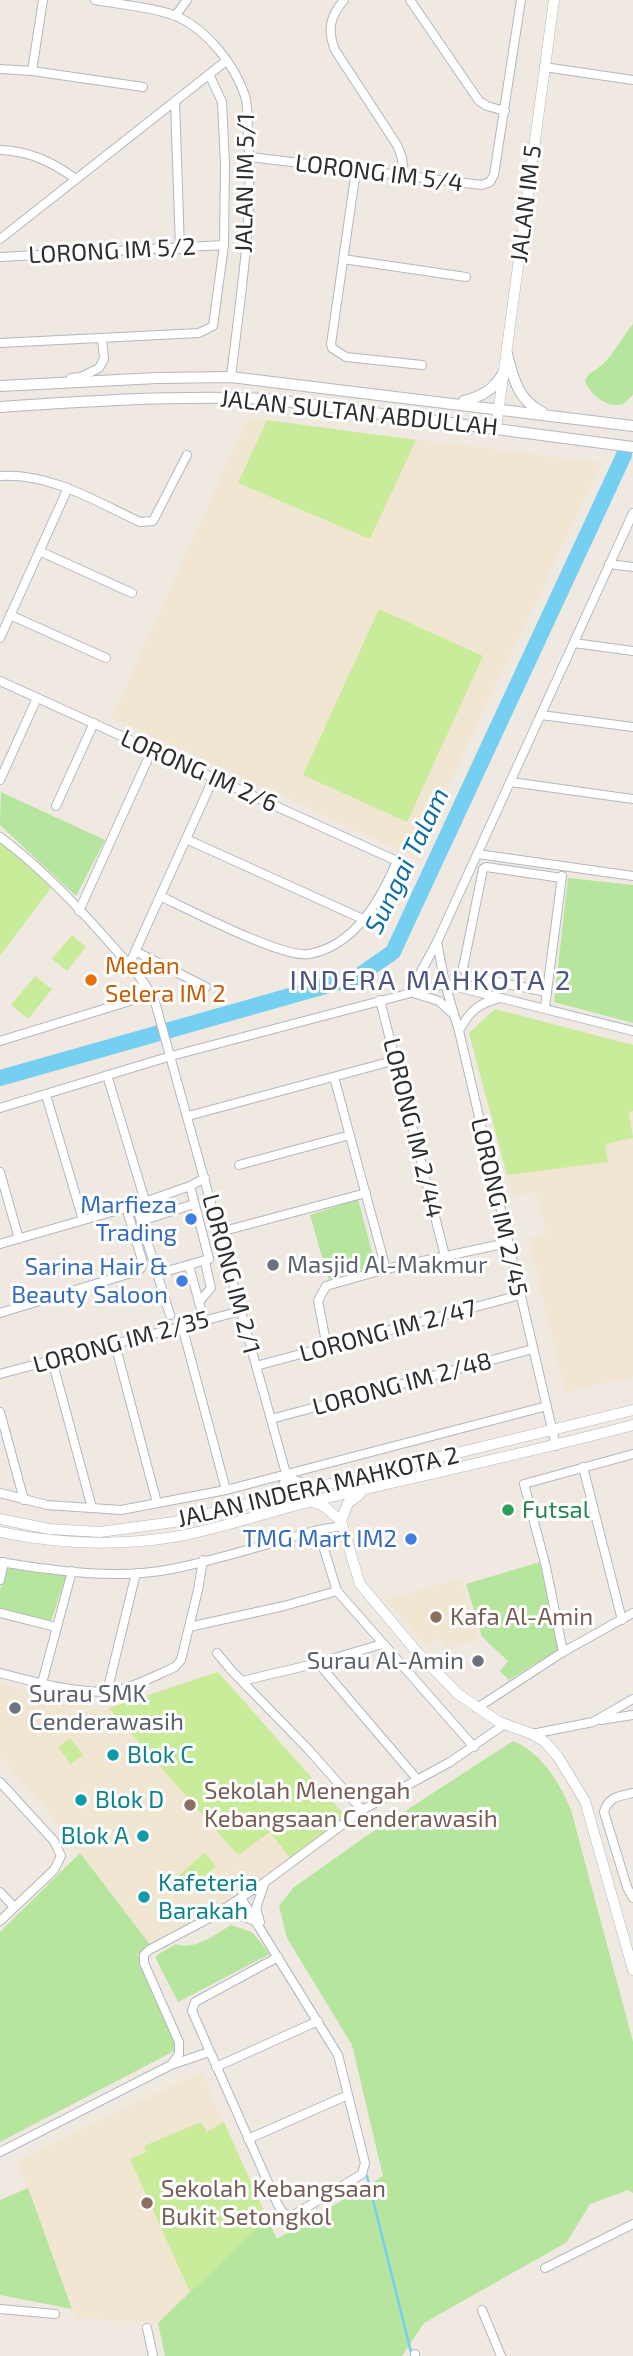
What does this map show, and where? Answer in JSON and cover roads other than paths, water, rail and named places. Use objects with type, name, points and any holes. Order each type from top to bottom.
[{"type":"main road","points":[[507,354],[516,388],[526,401],[548,414]]},
{"type":"main road","points":[[457,403],[478,398],[488,392],[502,377],[505,369]]},
{"type":"main road","name":"JALAN SULTAN ABDULLAH","points":[[0,386],[232,377],[633,426]]},
{"type":"main road","name":"JALAN SULTAN ABDULLAH","points":[[0,407],[151,398],[255,398],[633,447]]},
{"type":"main road","points":[[593,442],[599,441],[606,433],[604,425],[595,421]]},
{"type":"street","points":[[32,71],[43,0]]},
{"type":"street","name":"JALAN IM 5/1","points":[[94,0],[176,15],[195,27],[226,61],[246,98],[250,157],[249,208],[232,377]]},
{"type":"street","points":[[176,15],[187,0]]},
{"type":"street","points":[[344,0],[333,15],[330,37],[335,50],[397,145],[404,176]]},
{"type":"street","points":[[410,0],[479,101],[505,111]]},
{"type":"street","name":"LORONG IM 5/4","points":[[250,157],[482,185],[489,182],[494,175],[521,0]]},
{"type":"street","name":"JALAN IM 5","points":[[496,429],[554,0]]},
{"type":"street","points":[[0,239],[226,61]]},
{"type":"street","points":[[544,66],[633,80]]},
{"type":"street","points":[[0,69],[143,87]]},
{"type":"street","points":[[0,343],[200,333],[213,326],[224,245],[225,163],[222,103],[209,74]]},
{"type":"street","points":[[174,101],[180,249]]},
{"type":"street","points":[[0,150],[15,150],[44,159],[76,178]]},
{"type":"street","points":[[356,170],[332,348],[346,356],[422,365]]},
{"type":"street","name":"LORONG IM 5/2","points":[[0,257],[224,245]]},
{"type":"street","points":[[343,259],[466,277]]},
{"type":"street","points":[[23,384],[81,377],[99,368],[104,359],[102,338]]},
{"type":"street","points":[[0,476],[42,478],[140,522],[153,521],[187,455]]},
{"type":"street","points":[[0,638],[68,488]]},
{"type":"street","points":[[410,992],[437,942],[633,513]]},
{"type":"street","points":[[39,551],[132,593]]},
{"type":"street","points":[[609,564],[633,567]]},
{"type":"street","points":[[10,615],[106,658]]},
{"type":"street","points":[[574,643],[633,651]]},
{"type":"street","name":"LORONG IM 2/6","points":[[0,681],[397,860],[365,920]]},
{"type":"street","points":[[0,780],[37,698]]},
{"type":"street","points":[[541,715],[633,727]]},
{"type":"street","points":[[56,806],[94,723]]},
{"type":"street","points":[[79,911],[152,750]]},
{"type":"street","points":[[0,751],[11,756]]},
{"type":"street","points":[[129,965],[214,777]]},
{"type":"street","points":[[511,782],[633,799]]},
{"type":"street","points":[[0,837],[15,848],[79,911],[144,983],[130,1000],[0,1041]]},
{"type":"street","points":[[160,896],[275,948],[308,955],[338,944],[365,920],[186,839]]},
{"type":"street","points":[[478,853],[633,876]]},
{"type":"street","points":[[545,1007],[564,866]]},
{"type":"street","points":[[547,992],[468,976],[463,968],[483,869],[486,867],[562,878]]},
{"type":"street","name":"LORONG IM 2/45","points":[[437,942],[556,1446]]},
{"type":"street","points":[[135,951],[205,987]]},
{"type":"street","name":"LORONG IM 2/1","points":[[144,983],[155,1002],[170,1052],[286,1475]]},
{"type":"street","points":[[0,1108],[107,1075],[170,1052],[445,984],[633,1031]]},
{"type":"street","points":[[410,992],[439,1001],[454,1015]]},
{"type":"street","points":[[459,1031],[465,1019],[480,1004],[502,998]]},
{"type":"street","name":"LORONG IM 2/44","points":[[380,1000],[445,1256]]},
{"type":"street","points":[[188,1116],[396,1060]]},
{"type":"street","points":[[107,1075],[145,1201]]},
{"type":"street","points":[[334,1077],[386,1269]]},
{"type":"street","points":[[46,1095],[83,1220]]},
{"type":"street","points":[[239,1165],[350,1135]]},
{"type":"street","points":[[0,1172],[19,1239]]},
{"type":"street","points":[[0,1244],[136,1205],[205,1178]]},
{"type":"street","points":[[157,1274],[209,1259],[190,1186]]},
{"type":"street","points":[[220,1233],[366,1194]]},
{"type":"street","points":[[141,1221],[194,1204]]},
{"type":"street","points":[[136,1205],[170,1315]]},
{"type":"street","points":[[0,1313],[138,1271],[142,1260],[126,1208]]},
{"type":"street","points":[[327,1347],[318,1301],[326,1286],[386,1269],[507,1243]]},
{"type":"street","points":[[199,1302],[211,1289],[205,1262]]},
{"type":"street","points":[[189,1266],[205,1320]]},
{"type":"street","name":"LORONG IM 2/47","points":[[256,1366],[520,1295]]},
{"type":"street","name":"LORONG IM 2/35","points":[[0,1374],[241,1311]]},
{"type":"street","points":[[182,1326],[226,1490]]},
{"type":"street","points":[[115,1344],[157,1503]]},
{"type":"street","name":"LORONG IM 2/48","points":[[271,1419],[533,1349]]},
{"type":"street","points":[[52,1360],[92,1508]]},
{"type":"street","points":[[0,1493],[57,1506],[121,1510],[226,1490],[547,1406]]},
{"type":"street","name":"JALAN INDERA MAHKOTA 2","points":[[0,1519],[49,1529],[100,1532],[174,1522],[633,1410]]},
{"type":"street","points":[[0,1412],[23,1500]]},
{"type":"street","name":"JALAN INDERA MAHKOTA 2","points":[[0,1532],[29,1538],[101,1543],[176,1536],[312,1501],[556,1446],[633,1425]]},
{"type":"street","points":[[563,1652],[546,1567],[524,1484],[633,1454]]},
{"type":"street","points":[[583,1467],[622,1620]]},
{"type":"street","points":[[286,1475],[316,1488]]},
{"type":"street","points":[[276,1498],[286,1475]]},
{"type":"street","points":[[342,1524],[348,1503],[366,1490]]},
{"type":"street","points":[[312,1501],[324,1506],[342,1524],[359,1584],[426,1661],[458,1694],[477,1708],[505,1724],[532,1734],[545,1742],[558,1757],[585,1801],[633,1970]]},
{"type":"street","points":[[174,1522],[172,1530],[176,1536]]},
{"type":"street","points":[[0,1580],[2,1562],[72,1571],[136,1573],[171,1569],[342,1524]]},
{"type":"street","points":[[318,1530],[337,1591],[474,1746]]},
{"type":"street","points":[[0,1673],[89,1692],[107,1692],[175,1668],[181,1660],[203,1560]]},
{"type":"street","points":[[42,1682],[72,1571]]},
{"type":"street","points":[[107,1692],[136,1573]]},
{"type":"street","points":[[189,1627],[337,1591]]},
{"type":"street","points":[[0,1613],[56,1627]]},
{"type":"street","points":[[477,1708],[563,1652],[633,1613]]},
{"type":"street","points":[[242,1681],[382,1644]]},
{"type":"street","points":[[218,1653],[362,1810]]},
{"type":"street","points":[[318,1663],[417,1779]]},
{"type":"street","points":[[593,1722],[633,1699]]},
{"type":"street","points":[[532,1734],[633,1715]]},
{"type":"street","points":[[171,2065],[179,2054],[179,2042],[144,1962],[144,1955],[241,1898],[362,1810],[474,1746],[505,1724]]},
{"type":"street","points":[[0,1782],[54,1840],[61,1856],[59,1864],[0,1921]]},
{"type":"street","points":[[633,1793],[613,1798],[604,1812],[627,1887],[633,1898]]},
{"type":"street","points":[[265,1882],[257,1900],[257,1914],[271,1945]]},
{"type":"street","points":[[0,1892],[14,1907]]},
{"type":"street","points":[[241,1898],[271,1945],[318,2021],[338,2055],[365,2163],[363,2171],[295,2216],[287,2216],[278,2205],[192,2013],[195,2002],[278,1957]]},
{"type":"street","points":[[213,1916],[236,1914],[255,1921]]},
{"type":"street","points":[[216,2067],[318,2021]]},
{"type":"street","points":[[0,2152],[171,2065],[209,2052]]},
{"type":"street","points":[[248,2139],[348,2095]]},
{"type":"street","points":[[545,2268],[633,2224]]},
{"type":"street","points":[[0,2309],[55,2314]]},
{"type":"street","points":[[482,2310],[501,2356]]},
{"type":"street","points":[[147,2328],[153,2356]]},
{"type":"waterway","name":"Sungai Talam","points":[[0,1078],[357,977],[393,952],[624,455]]},
{"type":"waterway","points":[[367,2176],[412,2356]]},
{"type":"place","name":"Medan Selera IM 2","points":[[91,980]]},
{"type":"place","name":"Marfieza Trading","points":[[191,1219]]},
{"type":"place","name":"Masjid Al-Makmur","points":[[273,1265]]},
{"type":"place","name":"Sarina Hair & Beauty Saloon","points":[[182,1281]]},
{"type":"place","name":"Futsal","points":[[508,1510]]},
{"type":"place","name":"TMG Mart IM2","points":[[411,1539]]},
{"type":"place","name":"Kafa Al-Amin","points":[[436,1617]]},
{"type":"place","name":"Surau Al-Amin","points":[[478,1661]]},
{"type":"place","name":"Surau SMK Cenderawasih","points":[[15,1708]]},
{"type":"place","name":"Blok C","points":[[113,1755]]},
{"type":"place","name":"Blok D","points":[[81,1800]]},
{"type":"place","name":"Sekolah Menengah Kebangsaan Cenderawasih","points":[[190,1805]]},
{"type":"place","name":"Blok A","points":[[143,1836]]},
{"type":"place","name":"Kafeteria Barakah","points":[[144,1897]]},
{"type":"place","name":"Sekolah Kebangsaan Bukit Setongkol","points":[[147,2203]]},
{"type":"district","name":"INDERA MAHKOTA 2","points":[[431,981]]}]
